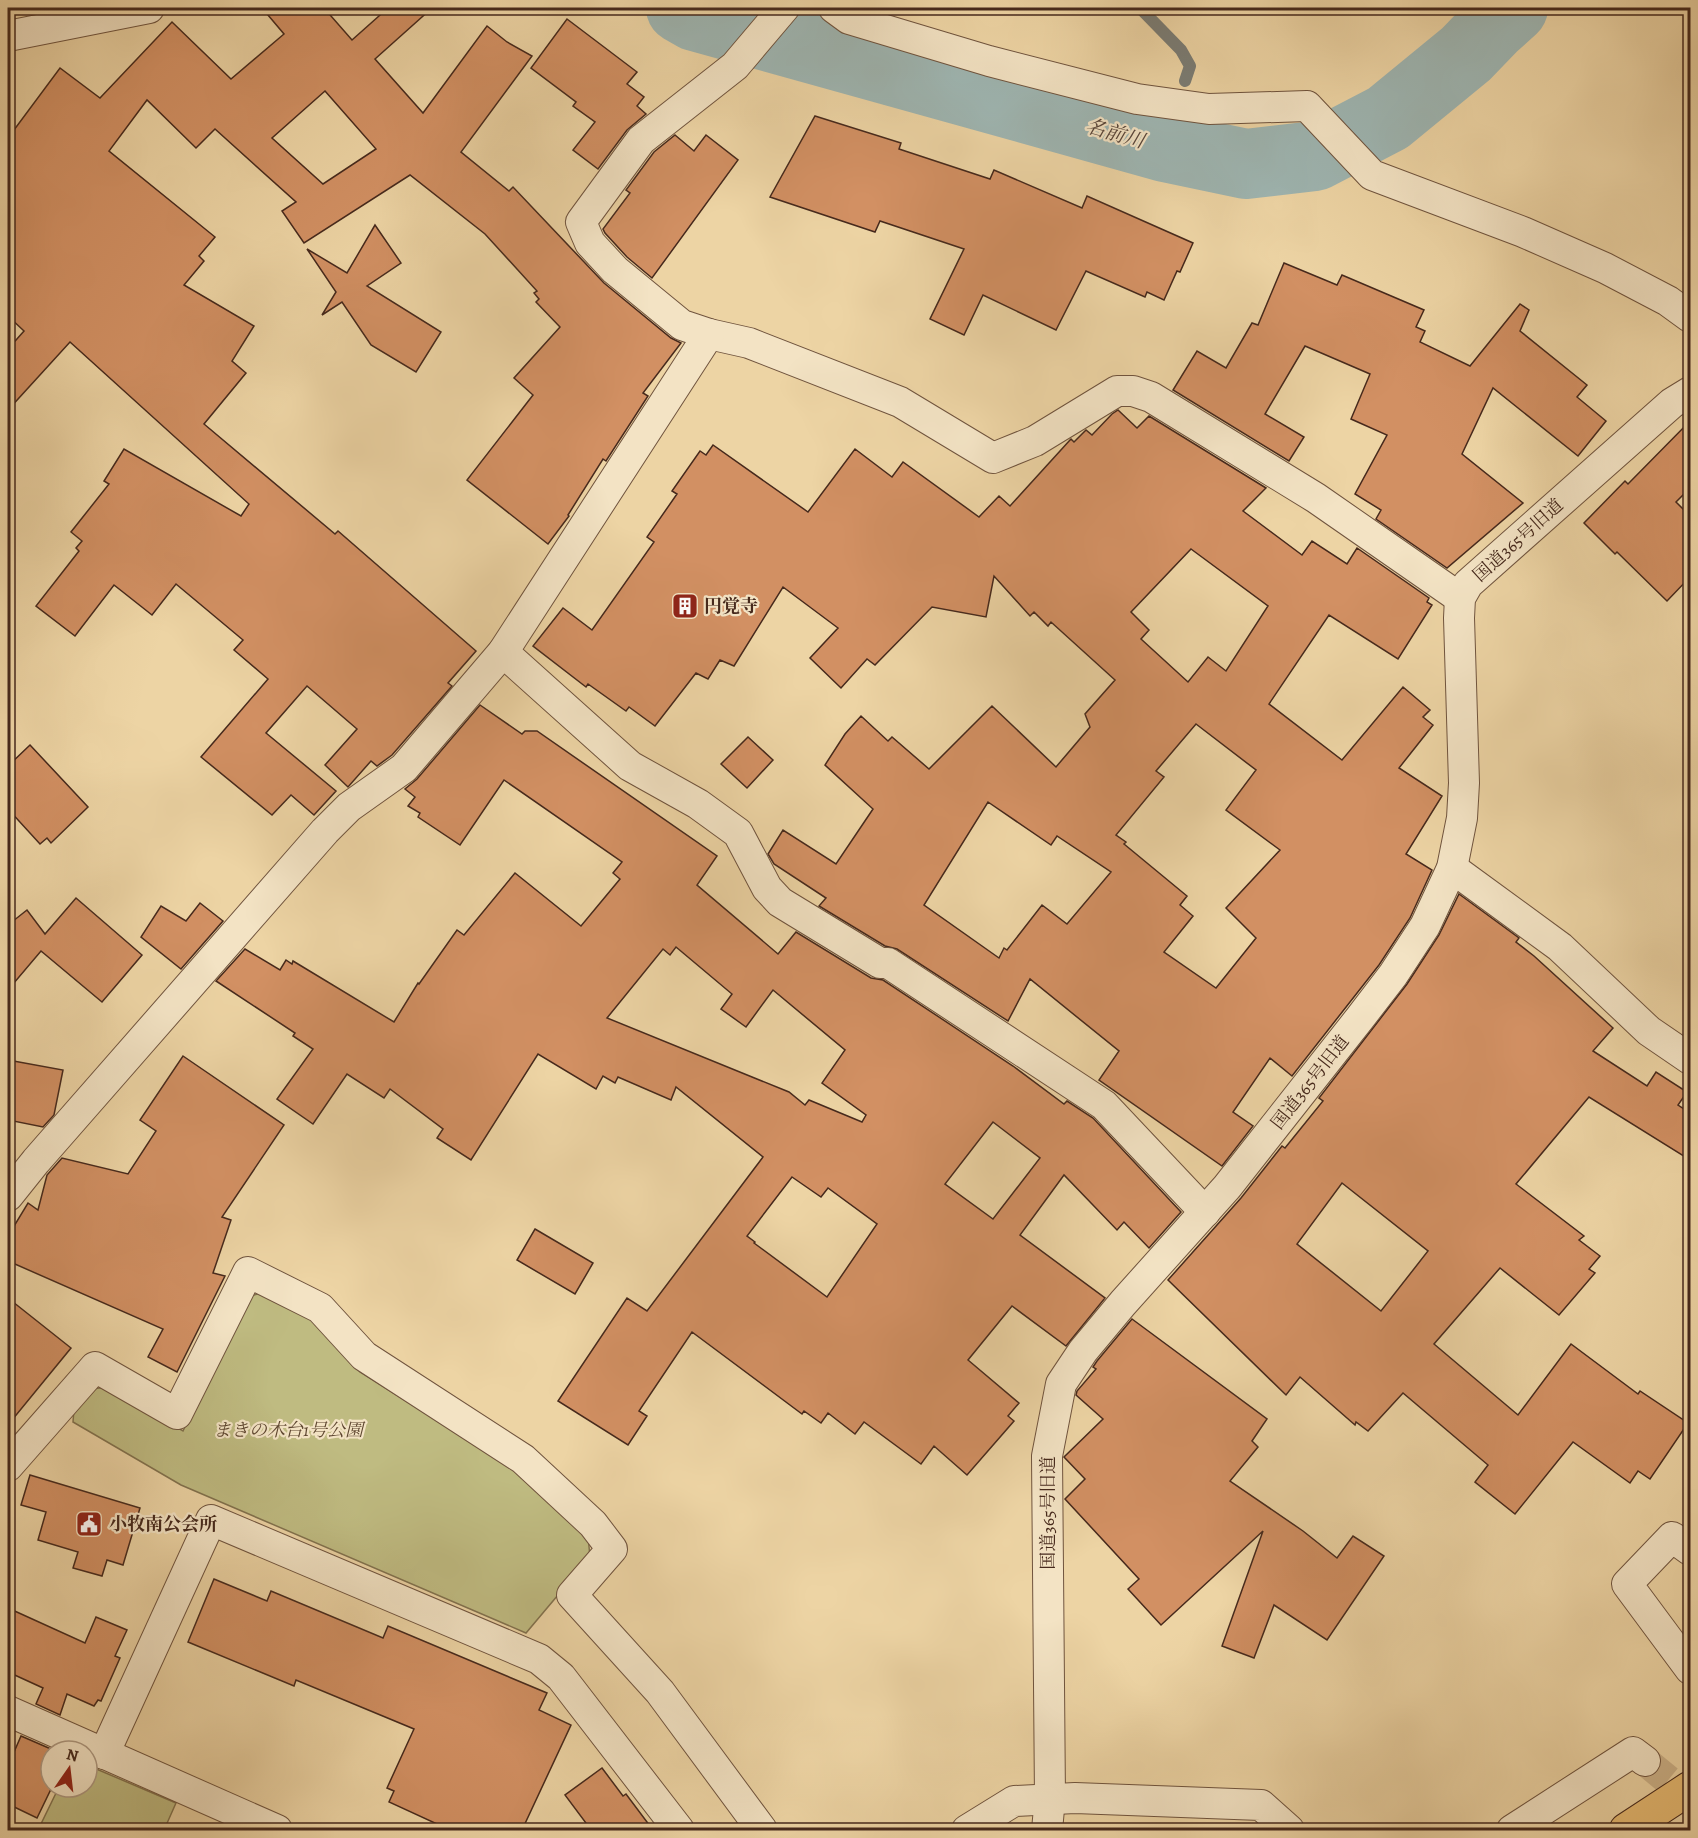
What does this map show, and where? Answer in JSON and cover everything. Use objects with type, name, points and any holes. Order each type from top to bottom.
[{"type":"highway","points":[[1626,1830],[1690,1788]]},
{"type":"street","points":[[8,36],[149,8]]},
{"type":"street","points":[[784,8],[735,66],[641,140],[581,222],[590,243],[615,270],[682,325],[749,343],[900,402],[993,458],[1035,441],[1117,391],[1133,391],[1151,397],[1316,498],[1460,598]]},
{"type":"street","points":[[834,8],[849,19],[989,61],[1137,99],[1209,109],[1307,105],[1372,175],[1523,232],[1605,268],[1668,301],[1690,317]]},
{"type":"street","points":[[8,1196],[36,1161],[325,831],[350,807],[404,768],[503,652],[709,334]]},
{"type":"street","name":"国道365号旧道","points":[[1047,1830],[1050,1798],[1047,1456],[1061,1384],[1083,1351],[1123,1302],[1227,1187],[1393,975],[1425,926],[1452,868],[1462,818],[1464,783],[1460,598],[1468,584],[1672,403],[1690,392]]},
{"type":"street","points":[[503,652],[630,766],[698,804],[738,833],[767,888],[780,902],[880,963],[888,963],[1104,1105],[1205,1212]]},
{"type":"street","points":[[1452,868],[1560,947],[1649,1031],[1690,1059]]},
{"type":"street","points":[[8,1467],[95,1367],[177,1413],[248,1272],[320,1308],[364,1356],[523,1459],[593,1524],[612,1549],[572,1594],[660,1692],[762,1830]]},
{"type":"street","points":[[104,1754],[211,1520],[539,1659],[561,1677],[679,1830]]},
{"type":"street","points":[[1690,1550],[1672,1537],[1627,1584],[1690,1669]]},
{"type":"street","points":[[8,1711],[277,1830]]},
{"type":"street","points":[[1512,1830],[1633,1752],[1645,1761]]},
{"type":"street","points":[[967,1830],[1014,1801],[1050,1798],[1262,1804],[1289,1830]]},
{"type":"green space","name":"まきの木台1号公園","points":[[261,1293],[315,1319],[360,1372],[514,1469],[588,1536],[590,1557],[526,1633],[181,1485],[73,1422],[74,1409],[91,1389],[108,1387],[183,1431],[247,1297]]},
{"type":"green space","points":[[99,1770],[176,1803],[164,1830],[38,1830],[53,1799],[99,1799]]},
{"type":"building","points":[[262,8],[324,8],[352,40],[388,8],[432,8],[375,59],[423,113],[487,26],[507,42],[532,56],[461,152],[509,191],[513,187],[604,283],[671,338],[681,343],[643,393],[648,396],[606,461],[603,459],[569,516],[548,544],[467,480],[533,395],[514,378],[560,327],[536,302],[539,299],[534,293],[537,291],[485,234],[410,175],[304,243],[282,211],[296,202],[215,129],[196,148],[147,100],[109,151],[215,237],[199,256],[204,261],[184,285],[254,326],[232,361],[246,373],[204,424],[335,534],[338,531],[476,651],[448,683],[452,686],[392,755],[377,766],[371,761],[348,787],[325,765],[357,729],[307,686],[266,733],[336,791],[314,815],[291,795],[272,815],[201,757],[268,679],[234,650],[243,640],[176,584],[152,615],[114,585],[75,636],[36,606],[79,551],[76,548],[82,541],[71,532],[109,484],[104,481],[124,449],[241,516],[249,504],[70,342],[8,410],[8,349],[24,331],[8,316],[8,138],[60,68],[100,98],[172,22],[231,79],[284,34]],"holes":[[[325,91],[376,149],[323,184],[272,138]]]},
{"type":"building","points":[[567,19],[637,72],[627,84],[644,97],[637,106],[646,114],[627,130],[598,169],[573,150],[595,122],[573,106],[576,102],[531,68]]},
{"type":"building","points":[[815,116],[901,143],[899,149],[990,179],[994,170],[1082,208],[1087,196],[1193,243],[1164,300],[1147,292],[1145,297],[1086,271],[1056,330],[983,295],[964,335],[930,319],[964,249],[880,221],[875,232],[770,197]]},
{"type":"building","points":[[675,135],[694,151],[706,135],[738,160],[652,278],[627,257],[603,229],[630,193],[626,190],[654,152]]},
{"type":"building","points":[[375,225],[401,263],[367,286],[441,332],[416,372],[371,345],[342,302],[322,315],[336,292],[307,249],[347,273]]},
{"type":"building","points":[[1284,263],[1337,285],[1342,275],[1424,310],[1416,327],[1425,331],[1420,342],[1470,366],[1520,304],[1529,310],[1520,331],[1587,385],[1577,397],[1606,421],[1578,456],[1493,388],[1462,454],[1523,503],[1447,568],[1376,519],[1381,510],[1355,494],[1387,435],[1351,419],[1370,374],[1305,346],[1265,414],[1304,437],[1289,461],[1173,390],[1197,351],[1226,368],[1252,323],[1258,325]]},
{"type":"building","points":[[1118,410],[1137,428],[1149,416],[1266,488],[1243,511],[1302,555],[1312,541],[1347,564],[1357,548],[1429,598],[1427,602],[1432,605],[1398,659],[1329,615],[1269,704],[1342,760],[1403,687],[1430,710],[1423,717],[1433,725],[1399,768],[1442,796],[1406,854],[1432,870],[1410,918],[1379,965],[1292,1076],[1270,1058],[1233,1112],[1253,1126],[1222,1166],[1099,1080],[1119,1051],[1030,979],[1008,1021],[897,949],[885,946],[819,906],[826,898],[774,864],[768,854],[783,830],[836,864],[873,809],[825,765],[845,734],[861,716],[888,741],[892,737],[929,769],[992,706],[1056,767],[1090,727],[1085,714],[1115,680],[1051,622],[1048,626],[1034,612],[1030,616],[994,576],[986,617],[932,607],[875,665],[867,659],[841,688],[810,658],[838,628],[783,587],[734,666],[720,660],[708,679],[696,673],[655,726],[629,707],[626,711],[588,684],[586,687],[533,646],[563,608],[592,630],[654,542],[647,537],[677,494],[672,491],[700,451],[706,455],[713,445],[808,512],[855,449],[892,477],[903,462],[979,517],[999,496],[1010,506],[1071,439],[1074,442],[1086,430],[1092,435]],"holes":[[[1191,549],[1268,606],[1226,671],[1208,657],[1188,682],[1141,639],[1149,630],[1131,612]],[[1196,724],[1256,770],[1226,810],[1280,850],[1226,908],[1256,938],[1216,988],[1164,952],[1193,916],[1180,905],[1187,896],[1116,835],[1164,777],[1156,771]],[[988,802],[1051,845],[1057,836],[1111,872],[1067,924],[1042,905],[1007,950],[1004,948],[999,958],[924,905]]]},
{"type":"building","points":[[1690,421],[1690,488],[1676,502],[1690,516],[1690,577],[1667,601],[1584,523],[1625,481],[1628,484]]},
{"type":"building","points":[[480,705],[522,734],[525,731],[537,731],[717,856],[697,885],[778,954],[796,932],[871,978],[883,980],[1013,1066],[1064,1104],[1067,1101],[1093,1118],[1181,1212],[1149,1248],[1124,1222],[1117,1230],[1064,1175],[1020,1235],[1105,1298],[1066,1346],[1012,1306],[968,1360],[1019,1403],[1008,1416],[1014,1421],[967,1475],[934,1446],[921,1464],[864,1422],[855,1434],[828,1413],[821,1423],[804,1411],[802,1414],[692,1332],[639,1411],[647,1416],[628,1445],[558,1401],[627,1298],[647,1311],[763,1157],[676,1087],[671,1100],[618,1077],[615,1083],[603,1076],[596,1089],[538,1054],[471,1160],[437,1138],[443,1129],[390,1089],[384,1098],[347,1074],[313,1124],[277,1099],[313,1049],[293,1036],[295,1033],[216,981],[245,949],[280,970],[286,960],[292,964],[293,961],[394,1022],[418,983],[457,930],[464,935],[515,873],[581,926],[620,879],[613,873],[622,862],[504,780],[460,845],[418,817],[420,813],[408,806],[415,797],[405,789],[417,779]],"holes":[[[676,947],[732,994],[721,1009],[746,1027],[773,990],[845,1050],[822,1083],[866,1115],[862,1122],[809,1100],[805,1105],[789,1092],[607,1018],[663,949],[670,955]],[[993,1122],[1040,1158],[993,1219],[945,1184]],[[792,1177],[821,1197],[828,1188],[877,1224],[827,1297],[747,1236]]]},
{"type":"building","points":[[748,737],[773,760],[747,788],[721,764]]},
{"type":"building","points":[[30,745],[88,807],[51,843],[47,838],[40,844],[8,809],[8,766]]},
{"type":"building","points":[[1459,894],[1519,938],[1516,942],[1613,1028],[1593,1051],[1647,1086],[1656,1072],[1687,1092],[1678,1105],[1690,1113],[1690,1160],[1589,1097],[1516,1184],[1584,1236],[1579,1240],[1600,1256],[1589,1269],[1595,1273],[1559,1315],[1500,1268],[1434,1344],[1518,1415],[1571,1344],[1638,1394],[1640,1391],[1688,1423],[1650,1479],[1638,1471],[1630,1483],[1573,1442],[1515,1514],[1475,1482],[1488,1465],[1403,1393],[1368,1431],[1356,1422],[1355,1425],[1300,1377],[1286,1395],[1168,1280],[1241,1198],[1282,1146],[1285,1148],[1323,1101],[1319,1098],[1407,984],[1439,935]],"holes":[[[1342,1183],[1428,1251],[1381,1311],[1297,1244]]]},
{"type":"building","points":[[76,898],[142,955],[102,1002],[41,951],[8,990],[8,925],[27,910],[45,934]]},
{"type":"building","points":[[200,903],[223,921],[181,969],[141,937],[161,906],[186,921]]},
{"type":"building","points":[[183,1056],[284,1125],[222,1217],[231,1220],[213,1273],[225,1276],[177,1372],[148,1357],[163,1329],[8,1261],[8,1236],[28,1203],[38,1210],[47,1175],[62,1158],[128,1174],[156,1131],[140,1120]]},
{"type":"building","points":[[8,1060],[63,1070],[54,1115],[43,1127],[8,1120]]},
{"type":"building","points":[[535,1229],[593,1263],[575,1294],[517,1260]]},
{"type":"building","points":[[8,1298],[71,1348],[8,1425]]},
{"type":"building","points":[[1132,1319],[1267,1419],[1252,1441],[1258,1447],[1230,1481],[1303,1531],[1337,1558],[1353,1536],[1384,1556],[1327,1640],[1274,1605],[1254,1658],[1222,1646],[1263,1531],[1161,1625],[1128,1589],[1139,1579],[1065,1499],[1085,1479],[1064,1457],[1103,1419],[1076,1395],[1077,1391],[1096,1369],[1093,1367],[1097,1361]]},
{"type":"building","name":"小牧南公会所","points":[[30,1475],[140,1508],[123,1565],[107,1560],[102,1576],[73,1568],[78,1552],[38,1540],[46,1512],[21,1505]]},
{"type":"building","points":[[214,1579],[267,1601],[271,1591],[383,1638],[388,1626],[547,1693],[539,1710],[571,1725],[522,1830],[450,1830],[389,1802],[394,1791],[387,1788],[414,1729],[296,1680],[294,1686],[188,1642]]},
{"type":"building","points":[[8,1608],[85,1643],[96,1617],[127,1630],[115,1656],[120,1658],[101,1701],[98,1700],[94,1706],[67,1694],[60,1715],[36,1704],[43,1688],[8,1672]]},
{"type":"building","points":[[21,1736],[39,1744],[39,1799],[46,1799],[37,1818],[8,1804],[8,1766]]},
{"type":"building","points":[[602,1768],[623,1796],[626,1794],[653,1830],[576,1830],[586,1823],[565,1795]]},
{"type":"waterway","name":"名前川","points":[[681,8],[695,16],[1165,147],[1246,164],[1315,156],[1388,118],[1466,54],[1513,8]]},
{"type":"waterway","points":[[1140,8],[1181,50],[1190,66],[1185,81]]},
{"type":"waterway","points":[[1165,147],[1172,123]]},
{"type":"tunnel","points":[[1645,1761],[1690,1798]]},
{"type":"place","name":"円覚寺","points":[[685,606]]},
{"type":"place","name":"小牧南公会所","points":[[89,1524]]}]
